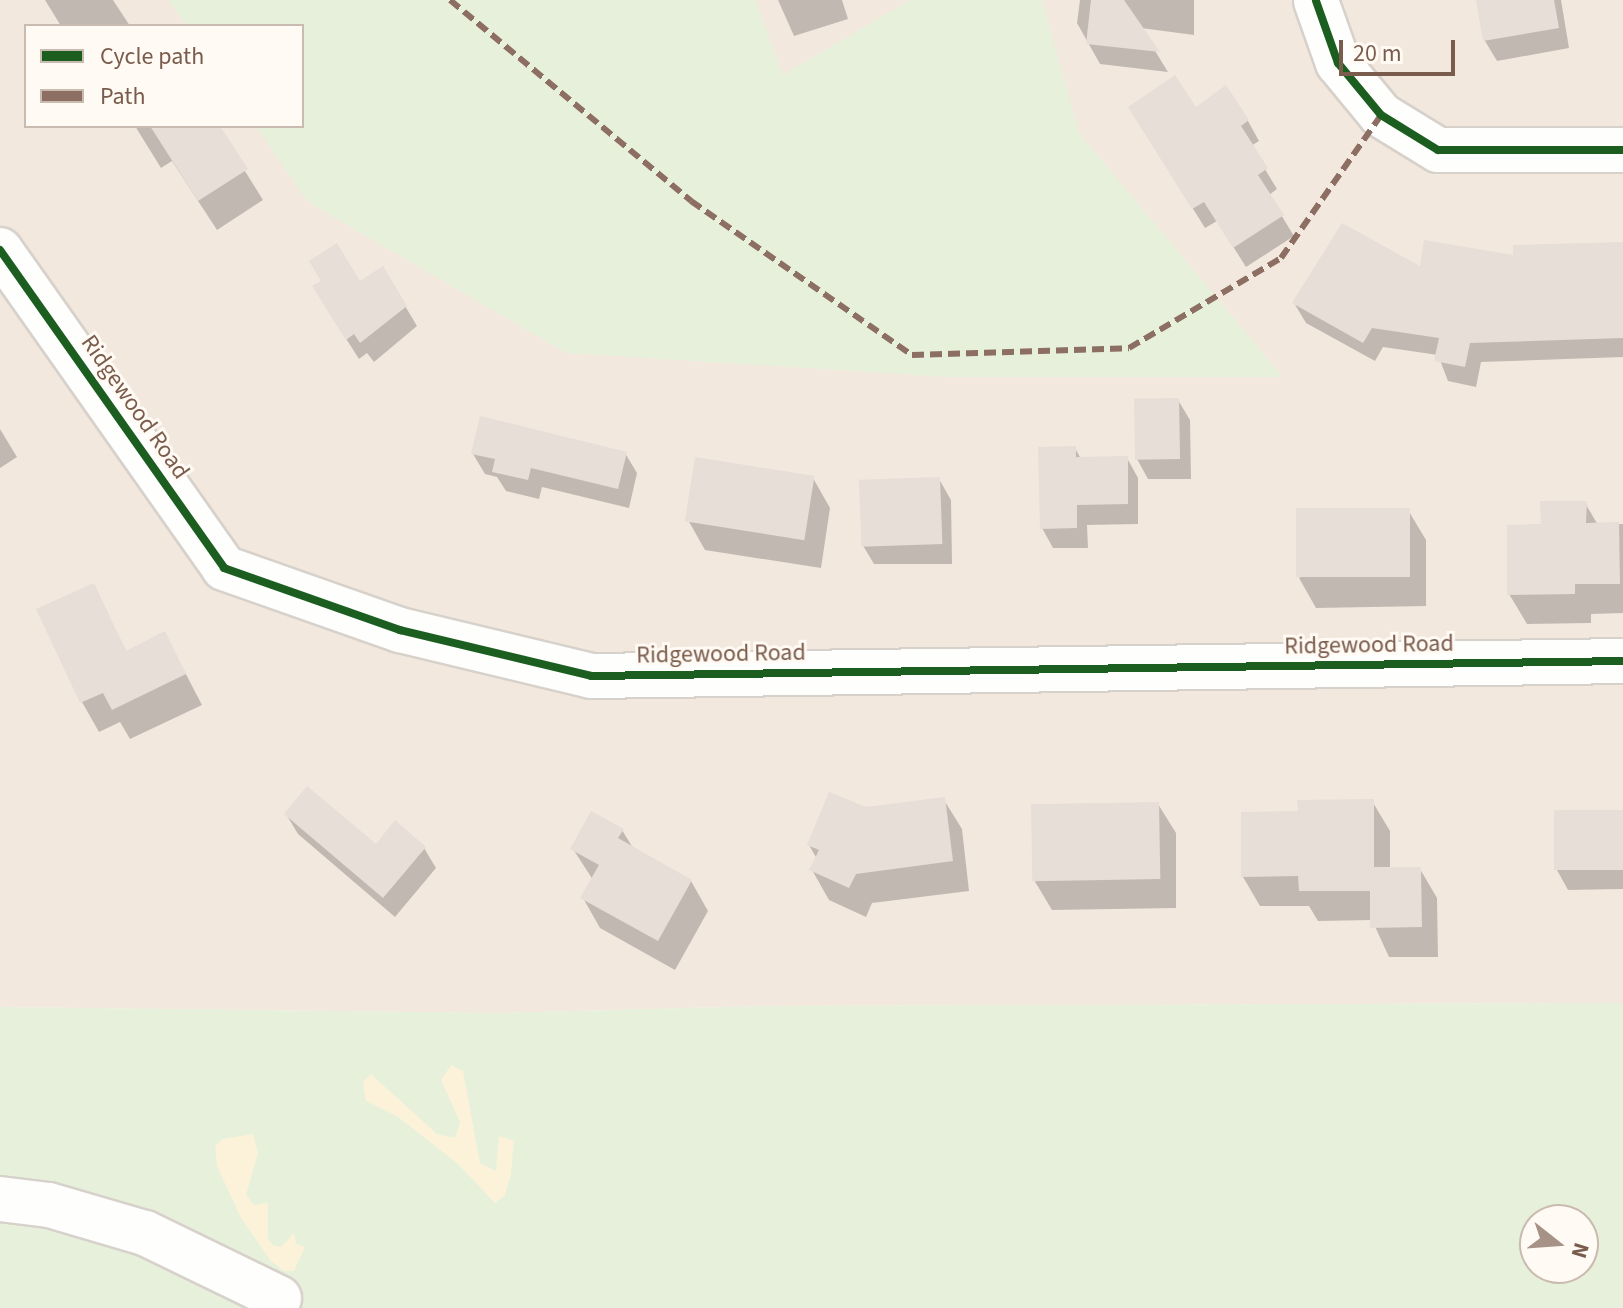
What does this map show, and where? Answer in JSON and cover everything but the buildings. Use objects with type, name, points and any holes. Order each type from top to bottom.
[{"type":"street","points":[[1316,1],[1338,63],[1381,115],[1438,150],[1623,150]]},
{"type":"street","name":"Ridgewood Road","points":[[0,250],[224,568],[400,630],[591,676],[1623,661]]},
{"type":"street","points":[[0,1199],[49,1205],[145,1233],[279,1298]]},
{"type":"shaded area","points":[[0,0],[1623,0],[1623,1003],[763,1006],[499,1013],[0,1007]]},
{"type":"green space","points":[[168,0],[755,0],[783,75],[910,0],[1042,0],[1079,133],[1283,377],[947,377],[566,353],[308,202],[257,128],[304,128],[304,24],[186,24]]},
{"type":"green space","points":[[1623,1003],[1623,1308],[0,1308],[0,1007],[499,1013],[763,1006]]},
{"type":"sand","points":[[451,1065],[463,1071],[480,1163],[496,1171],[499,1136],[514,1141],[511,1174],[505,1195],[495,1203],[458,1164],[398,1117],[366,1101],[363,1082],[371,1074],[437,1134],[455,1138],[460,1122],[441,1080]]},
{"type":"sand","points":[[253,1134],[258,1153],[246,1195],[254,1205],[268,1203],[268,1239],[273,1245],[281,1247],[294,1233],[296,1244],[305,1247],[294,1271],[284,1271],[271,1261],[241,1218],[217,1166],[215,1146],[223,1139]]},
{"type":"marked path","points":[[450,0],[691,201],[912,355],[1129,348],[1281,258],[1381,115]]},
{"type":"cycle path","points":[[1316,1],[1338,63],[1381,115],[1438,150],[1623,150]]},
{"type":"cycle path","points":[[0,250],[224,568],[400,630],[591,676],[1623,661]]}]
